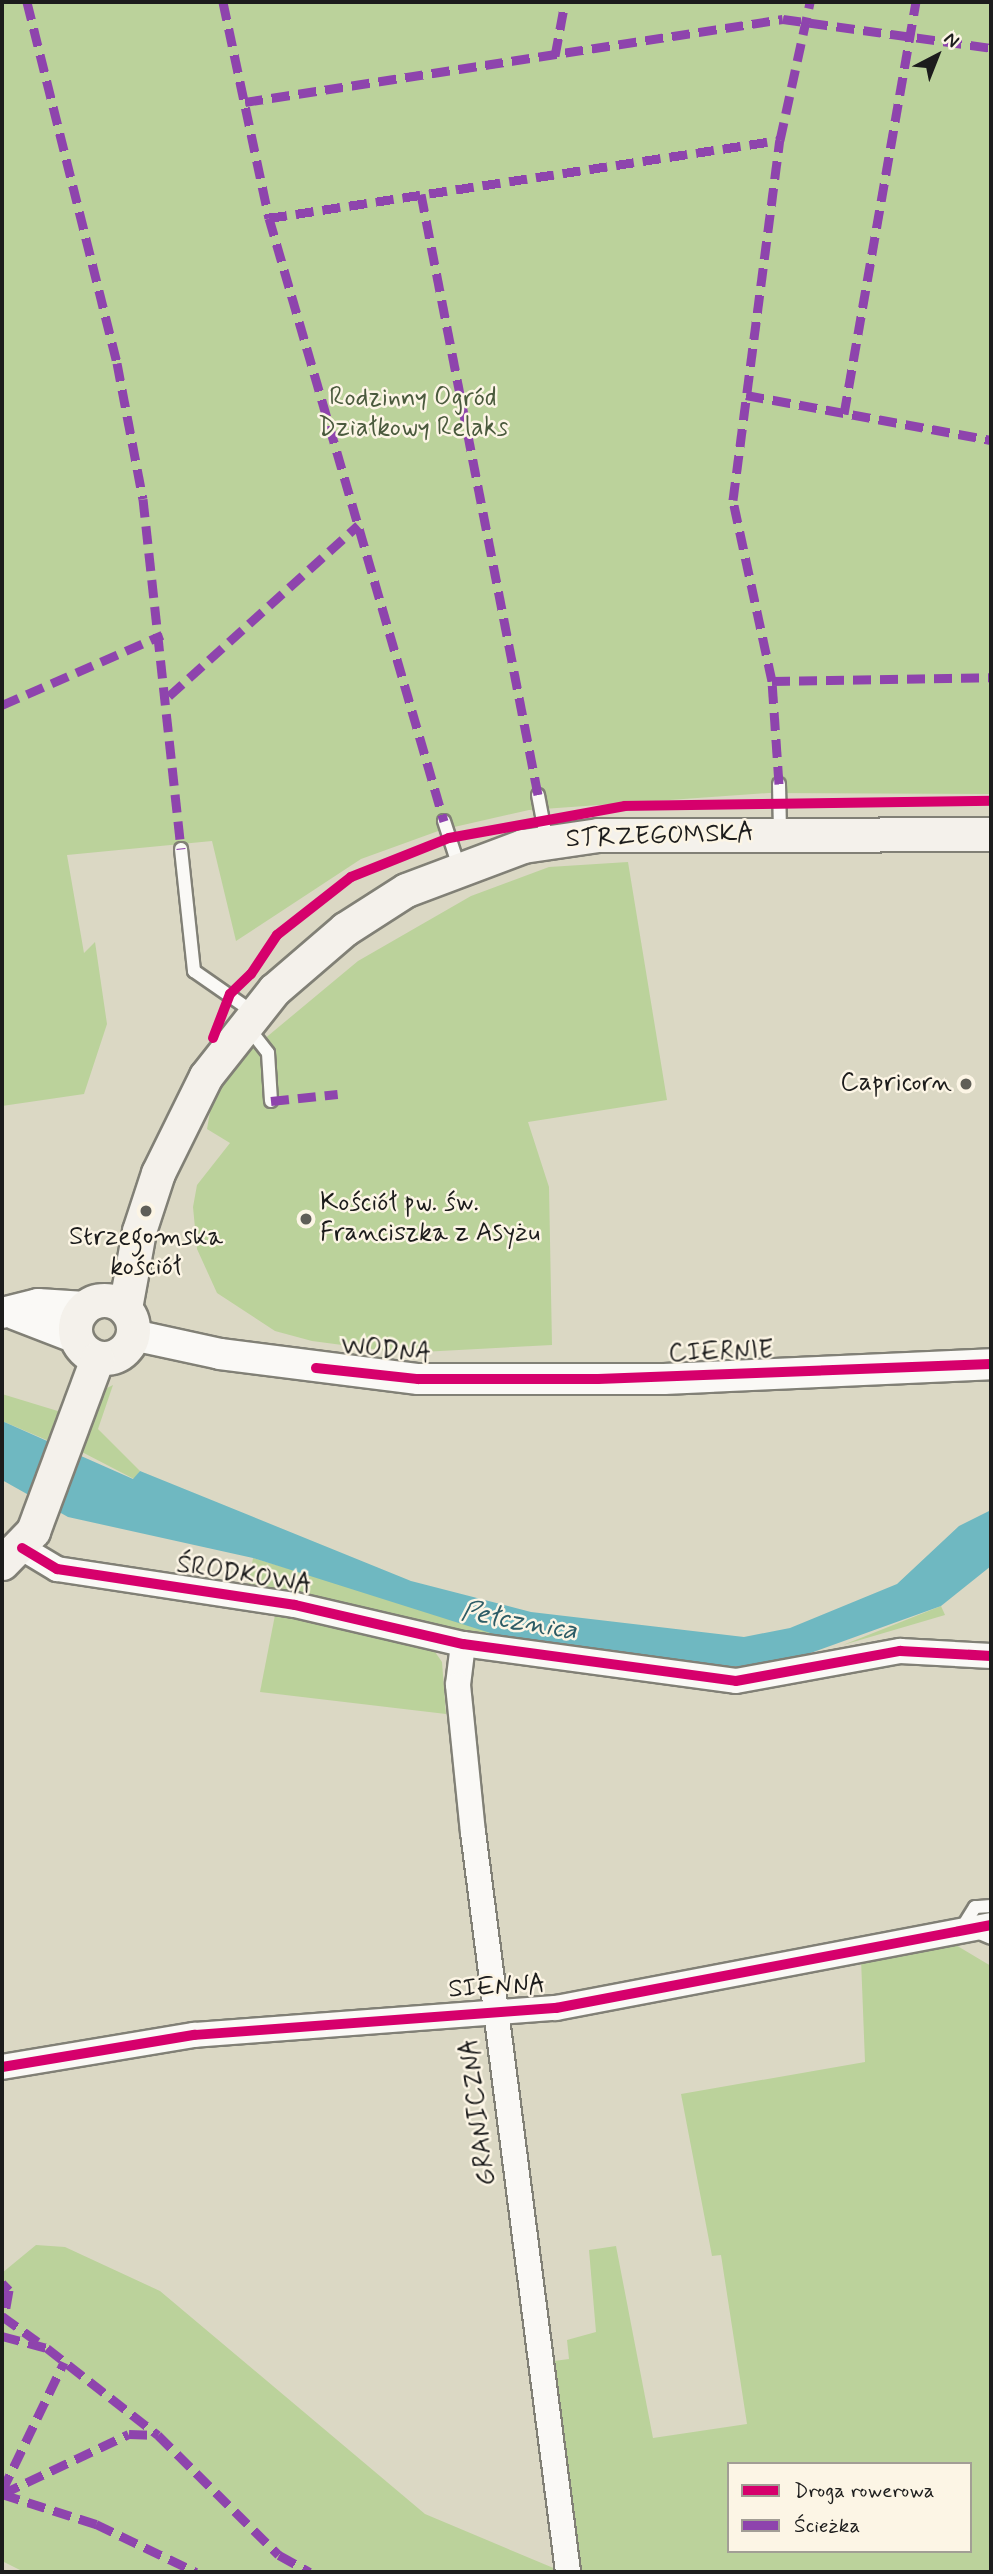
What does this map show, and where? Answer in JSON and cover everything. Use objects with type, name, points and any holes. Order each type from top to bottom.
[{"type":"main road","name":"STRZEGOMSKA","points":[[12,1555],[41,1513],[102,1324],[188,1106],[248,1018],[345,929],[406,890],[459,867],[547,842],[638,832],[991,834]]},
{"type":"street","name":"WODNA","points":[[6,1313],[102,1324],[274,1362],[452,1380]]},
{"type":"street","name":"CIERNIE","points":[[452,1380],[664,1379],[991,1364]]},
{"type":"street","name":"ŚRODKOWA","points":[[12,1555],[57,1569],[295,1605],[463,1644]]},
{"type":"street","points":[[463,1644],[736,1681],[901,1651],[991,1656]]},
{"type":"street","name":"GRANICZNA","points":[[463,1644],[458,1685],[496,2010],[568,2572]]},
{"type":"street","name":"SIENNA","points":[[2,2067],[194,2035],[496,2010],[556,2008],[991,1925]]},
{"type":"lane","points":[[779,784],[780,833]]},
{"type":"lane","points":[[538,795],[547,842]]},
{"type":"lane","points":[[444,821],[459,867]]},
{"type":"lane","points":[[181,849],[194,971],[248,1018],[268,1053],[271,1101]]},
{"type":"lane","points":[[991,1906],[966,1917],[967,1931],[991,1938]]},
{"type":"green space","name":"Rodzinny Ogród Działkowy Relaks","points":[[2,2],[991,2],[991,794],[769,793],[529,810],[441,830],[361,859],[236,941],[212,841],[67,855],[84,953],[95,942],[107,1024],[84,1094],[2,1106]]},
{"type":"green space","points":[[628,862],[667,1100],[528,1122],[549,1187],[552,1345],[403,1353],[312,1341],[275,1331],[217,1293],[197,1249],[193,1207],[197,1185],[230,1143],[207,1129],[211,1106],[239,1060],[358,961],[471,896],[549,867]]},
{"type":"green space","points":[[113,1385],[98,1429],[140,1471],[134,1479],[80,1451],[103,1390]]},
{"type":"green space","points":[[2,1394],[61,1412],[49,1441],[2,1421]]},
{"type":"green space","points":[[253,1558],[347,1586],[664,1663],[497,1642],[248,1587]]},
{"type":"green space","points":[[941,1606],[945,1615],[843,1645]]},
{"type":"green space","points":[[275,1615],[433,1649],[442,1662],[446,1714],[260,1692]]},
{"type":"green space","points":[[949,1941],[991,1966],[991,2572],[574,2572],[554,2361],[569,2359],[567,2340],[596,2332],[589,2250],[616,2246],[653,2438],[747,2424],[721,2255],[712,2256],[681,2094],[865,2062],[861,1959]]},
{"type":"green space","points":[[36,2245],[65,2247],[160,2291],[425,2514],[563,2572],[24,2572],[2,2561],[2,2273]]},
{"type":"water","name":"Pełcznica","points":[[2,1421],[133,1479],[140,1471],[411,1581],[531,1612],[744,1637],[790,1628],[897,1584],[959,1526],[991,1510],[991,1566],[941,1606],[769,1668],[664,1663],[503,1637],[253,1558],[68,1517],[2,1480]]},
{"type":"marked path","points":[[27,2],[117,363],[143,499],[181,849]]},
{"type":"marked path","points":[[223,2],[269,218],[444,821]]},
{"type":"marked path","points":[[555,56],[565,2]]},
{"type":"marked path","points":[[779,784],[772,681],[733,500],[780,140],[810,2]]},
{"type":"marked path","points":[[844,414],[916,2]]},
{"type":"marked path","points":[[245,102],[783,19],[991,48]]},
{"type":"marked path","points":[[269,218],[780,140]]},
{"type":"marked path","points":[[421,194],[538,795]]},
{"type":"marked path","points":[[746,395],[991,440]]},
{"type":"marked path","points":[[169,696],[358,525]]},
{"type":"marked path","points":[[2,705],[162,635]]},
{"type":"marked path","points":[[772,681],[991,677]]},
{"type":"marked path","points":[[271,1101],[338,1094]]},
{"type":"marked path","points":[[2,2283],[9,2290],[4,2317]]},
{"type":"marked path","points":[[2,2316],[38,2342]]},
{"type":"marked path","points":[[2,2336],[47,2348],[158,2435]]},
{"type":"marked path","points":[[2,2491],[64,2362]]},
{"type":"marked path","points":[[2,2494],[129,2434],[158,2435],[279,2555],[310,2572]]},
{"type":"marked path","points":[[2,2494],[96,2524],[196,2572]]},
{"type":"cycle path","points":[[213,1038],[230,994],[251,974],[277,935],[351,877],[449,838],[625,806],[991,801]]},
{"type":"cycle path","points":[[316,1368],[418,1379],[598,1379],[991,1364]]},
{"type":"cycle path","points":[[22,1548],[57,1569],[295,1605],[463,1644],[736,1681],[900,1651],[991,1656]]},
{"type":"cycle path","points":[[2,2067],[194,2035],[556,2008],[991,1925]]},
{"type":"place","name":"Capricorn","points":[[966,1084]]},
{"type":"place","name":"Strzegomska kościół","points":[[146,1211]]},
{"type":"place","name":"Kościół pw. św. Franciszka z Asyżu","points":[[306,1219]]}]
